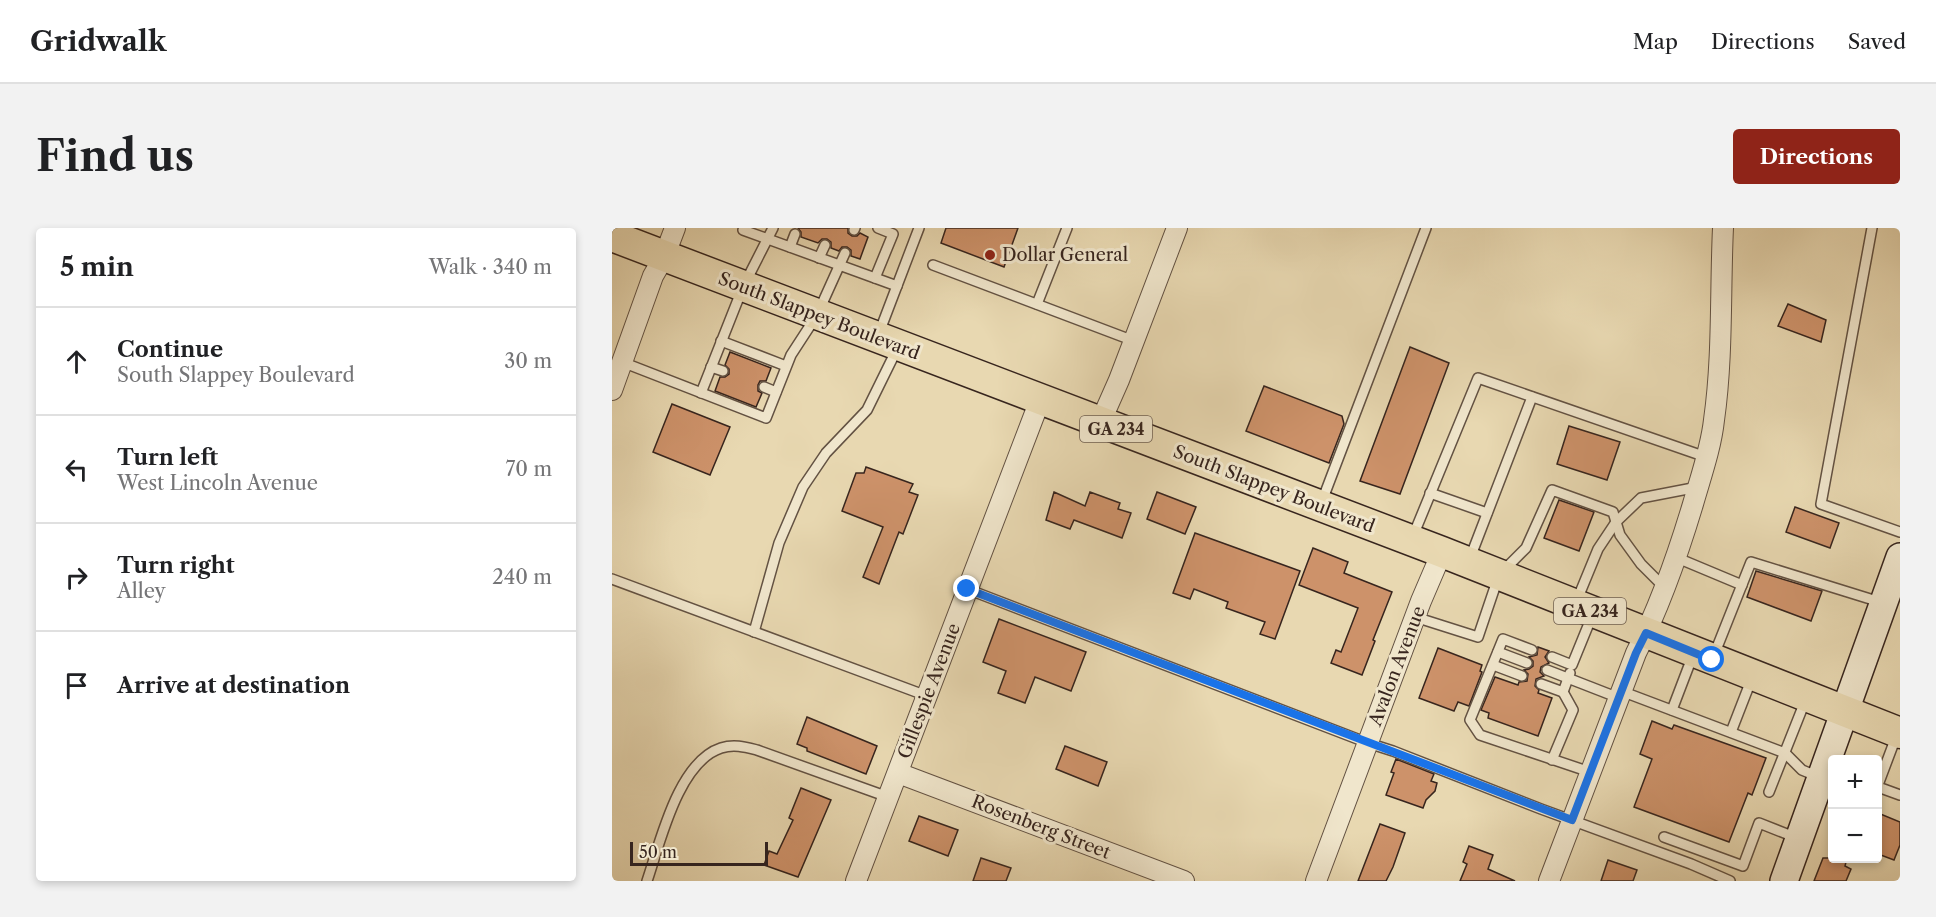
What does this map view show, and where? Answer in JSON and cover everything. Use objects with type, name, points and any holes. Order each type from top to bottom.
[{"type":"main road","name":"South Slappey Boulevard","points":[[612,236],[1411,541],[1899,733]]},
{"type":"street","points":[[612,390],[653,276],[664,257],[675,228]]},
{"type":"street","points":[[1100,423],[1177,228]]},
{"type":"street","points":[[1549,881],[1636,653],[1664,587],[1706,457],[1714,420],[1720,339],[1723,228]]},
{"type":"street","name":"Gillespie Avenue","points":[[856,881],[1040,400]]},
{"type":"street","points":[[1784,881],[1799,838],[1827,779],[1845,712],[1900,557]]},
{"type":"street","name":"Avalon Avenue","points":[[1316,881],[1415,617],[1455,558]]},
{"type":"street","name":"Rosenberg Street","points":[[898,773],[1184,881]]},
{"type":"lane","points":[[744,228],[743,230],[897,286]]},
{"type":"lane","points":[[701,393],[743,287],[773,228]]},
{"type":"lane","points":[[875,278],[894,231],[878,228]]},
{"type":"lane","points":[[754,632],[779,543],[803,488],[826,453],[867,411],[890,367],[888,342],[897,286],[920,228]]},
{"type":"lane","points":[[1037,304],[1067,228]]},
{"type":"lane","points":[[1320,506],[1425,228]]},
{"type":"lane","points":[[1872,228],[1821,504],[1900,532]]},
{"type":"lane","points":[[790,247],[795,234]]},
{"type":"lane","points":[[819,258],[825,245]]},
{"type":"lane","points":[[622,362],[766,418],[791,355],[817,315],[845,253]]},
{"type":"lane","points":[[933,265],[1134,341]]},
{"type":"lane","points":[[721,341],[786,366]]},
{"type":"lane","points":[[711,367],[723,371]]},
{"type":"lane","points":[[1411,541],[1478,378],[1706,457]]},
{"type":"lane","points":[[764,387],[776,392]]},
{"type":"lane","points":[[1455,558],[1487,513],[1532,397]]},
{"type":"lane","points":[[1563,692],[1572,665],[1598,549],[1616,522],[1641,498],[1698,487]]},
{"type":"lane","points":[[1415,617],[1478,638],[1499,575],[1526,548],[1552,490],[1613,512],[1620,535],[1641,564],[1664,587]]},
{"type":"lane","points":[[1430,494],[1487,513]]},
{"type":"lane","points":[[1675,557],[1742,585]]},
{"type":"lane","points":[[1672,710],[1742,585],[1751,562],[1884,603]]},
{"type":"lane","points":[[612,579],[927,696]]},
{"type":"lane","points":[[967,589],[1691,864],[1730,881]]},
{"type":"lane","points":[[1532,650],[1503,639],[1470,720],[1480,735],[1590,772]]},
{"type":"lane","points":[[1498,652],[1527,663]]},
{"type":"lane","points":[[1552,657],[1572,665]]},
{"type":"lane","points":[[1493,665],[1522,676]]},
{"type":"lane","points":[[1546,670],[1672,710],[1731,732],[1785,753],[1802,770],[1827,779]]},
{"type":"lane","points":[[1731,732],[1753,676]]},
{"type":"lane","points":[[1541,684],[1563,692],[1572,710],[1552,760]]},
{"type":"lane","points":[[1769,792],[1807,697]]},
{"type":"lane","points":[[1882,776],[1899,733]]},
{"type":"lane","points":[[647,881],[664,824],[681,788],[705,756],[720,748],[736,746],[757,750],[888,797]]},
{"type":"lane","points":[[1882,788],[1900,795]]},
{"type":"lane","points":[[1664,837],[1743,866],[1759,823],[1799,838]]},
{"type":"building","points":[[798,228],[848,228],[848,233],[852,236],[860,233],[868,237],[860,259],[851,256],[851,250],[847,247],[842,247],[839,251],[831,248],[831,242],[827,239],[822,239],[818,243],[801,237]]},
{"type":"building","name":"Dollar General","points":[[946,228],[1018,228],[1004,267],[941,243]]},
{"type":"building","points":[[1788,304],[1826,320],[1821,342],[1778,326]]},
{"type":"building","points":[[1410,347],[1449,363],[1400,494],[1360,481]]},
{"type":"building","points":[[730,352],[771,368],[766,381],[760,381],[758,385],[758,391],[762,393],[756,407],[715,391],[720,377],[729,374],[729,369],[725,365]]},
{"type":"building","points":[[1264,386],[1342,416],[1344,424],[1329,463],[1246,431]]},
{"type":"building","points":[[672,404],[730,427],[710,475],[653,452]]},
{"type":"building","points":[[1569,426],[1620,442],[1607,480],[1557,464]]},
{"type":"building","points":[[866,467],[913,484],[909,492],[918,495],[903,534],[899,532],[879,584],[863,577],[883,527],[842,511],[856,473],[864,473]]},
{"type":"building","points":[[1054,492],[1085,506],[1090,492],[1120,503],[1118,509],[1131,513],[1122,538],[1074,520],[1070,529],[1046,520]]},
{"type":"building","points":[[1157,492],[1196,507],[1185,534],[1147,519]]},
{"type":"building","points":[[1559,500],[1594,512],[1579,551],[1544,538]]},
{"type":"building","points":[[1795,507],[1839,523],[1830,548],[1786,532]]},
{"type":"building","points":[[1195,533],[1300,571],[1275,639],[1260,634],[1265,622],[1226,608],[1228,602],[1194,589],[1190,599],[1173,593]]},
{"type":"building","points":[[1313,548],[1348,562],[1344,573],[1392,592],[1362,675],[1331,663],[1336,650],[1341,652],[1358,608],[1299,585]]},
{"type":"building","points":[[1756,571],[1822,591],[1811,621],[1747,597]]},
{"type":"building","points":[[999,619],[1086,652],[1071,691],[1035,677],[1025,703],[998,693],[1006,671],[983,662]]},
{"type":"building","points":[[1538,647],[1549,651],[1545,657],[1549,663],[1541,667],[1540,672],[1544,676],[1536,679],[1535,686],[1539,690],[1538,693],[1552,698],[1538,736],[1488,718],[1489,713],[1481,710],[1495,677],[1518,685],[1519,682],[1527,681],[1528,674],[1524,670],[1533,666],[1533,661],[1529,657],[1537,655]]},
{"type":"building","points":[[1438,648],[1482,665],[1480,671],[1482,672],[1469,706],[1458,702],[1454,711],[1419,698]]},
{"type":"building","points":[[807,717],[877,746],[866,774],[807,751],[807,748],[797,744]]},
{"type":"building","points":[[1652,721],[1672,729],[1674,725],[1766,758],[1752,795],[1748,793],[1729,842],[1634,807],[1652,759],[1640,754]]},
{"type":"building","points":[[1065,746],[1107,762],[1098,786],[1056,769]]},
{"type":"building","points":[[1396,759],[1434,774],[1431,781],[1437,783],[1435,791],[1426,800],[1423,808],[1386,795],[1394,773],[1391,772]]},
{"type":"building","points":[[801,788],[831,800],[798,877],[764,865],[769,851],[777,854],[793,820],[789,818]]},
{"type":"building","points":[[1882,815],[1900,822],[1900,845],[1894,860],[1882,856]]},
{"type":"building","points":[[919,816],[958,830],[948,856],[909,841]]},
{"type":"building","points":[[1380,824],[1405,833],[1393,867],[1386,881],[1358,881]]},
{"type":"building","points":[[1469,846],[1493,855],[1488,869],[1515,881],[1460,881],[1467,864],[1463,862]]},
{"type":"building","points":[[981,858],[1011,868],[1006,881],[973,881]]},
{"type":"building","points":[[1823,858],[1828,858],[1828,863],[1846,863],[1845,866],[1851,869],[1846,881],[1814,881]]},
{"type":"building","points":[[1608,860],[1637,870],[1633,881],[1601,881]]},
{"type":"place","name":"Dollar General","points":[[990,255]]},
{"type":"route","points":[[967,589],[1572,820],[1636,653],[1646,633],[1712,660]]}]
